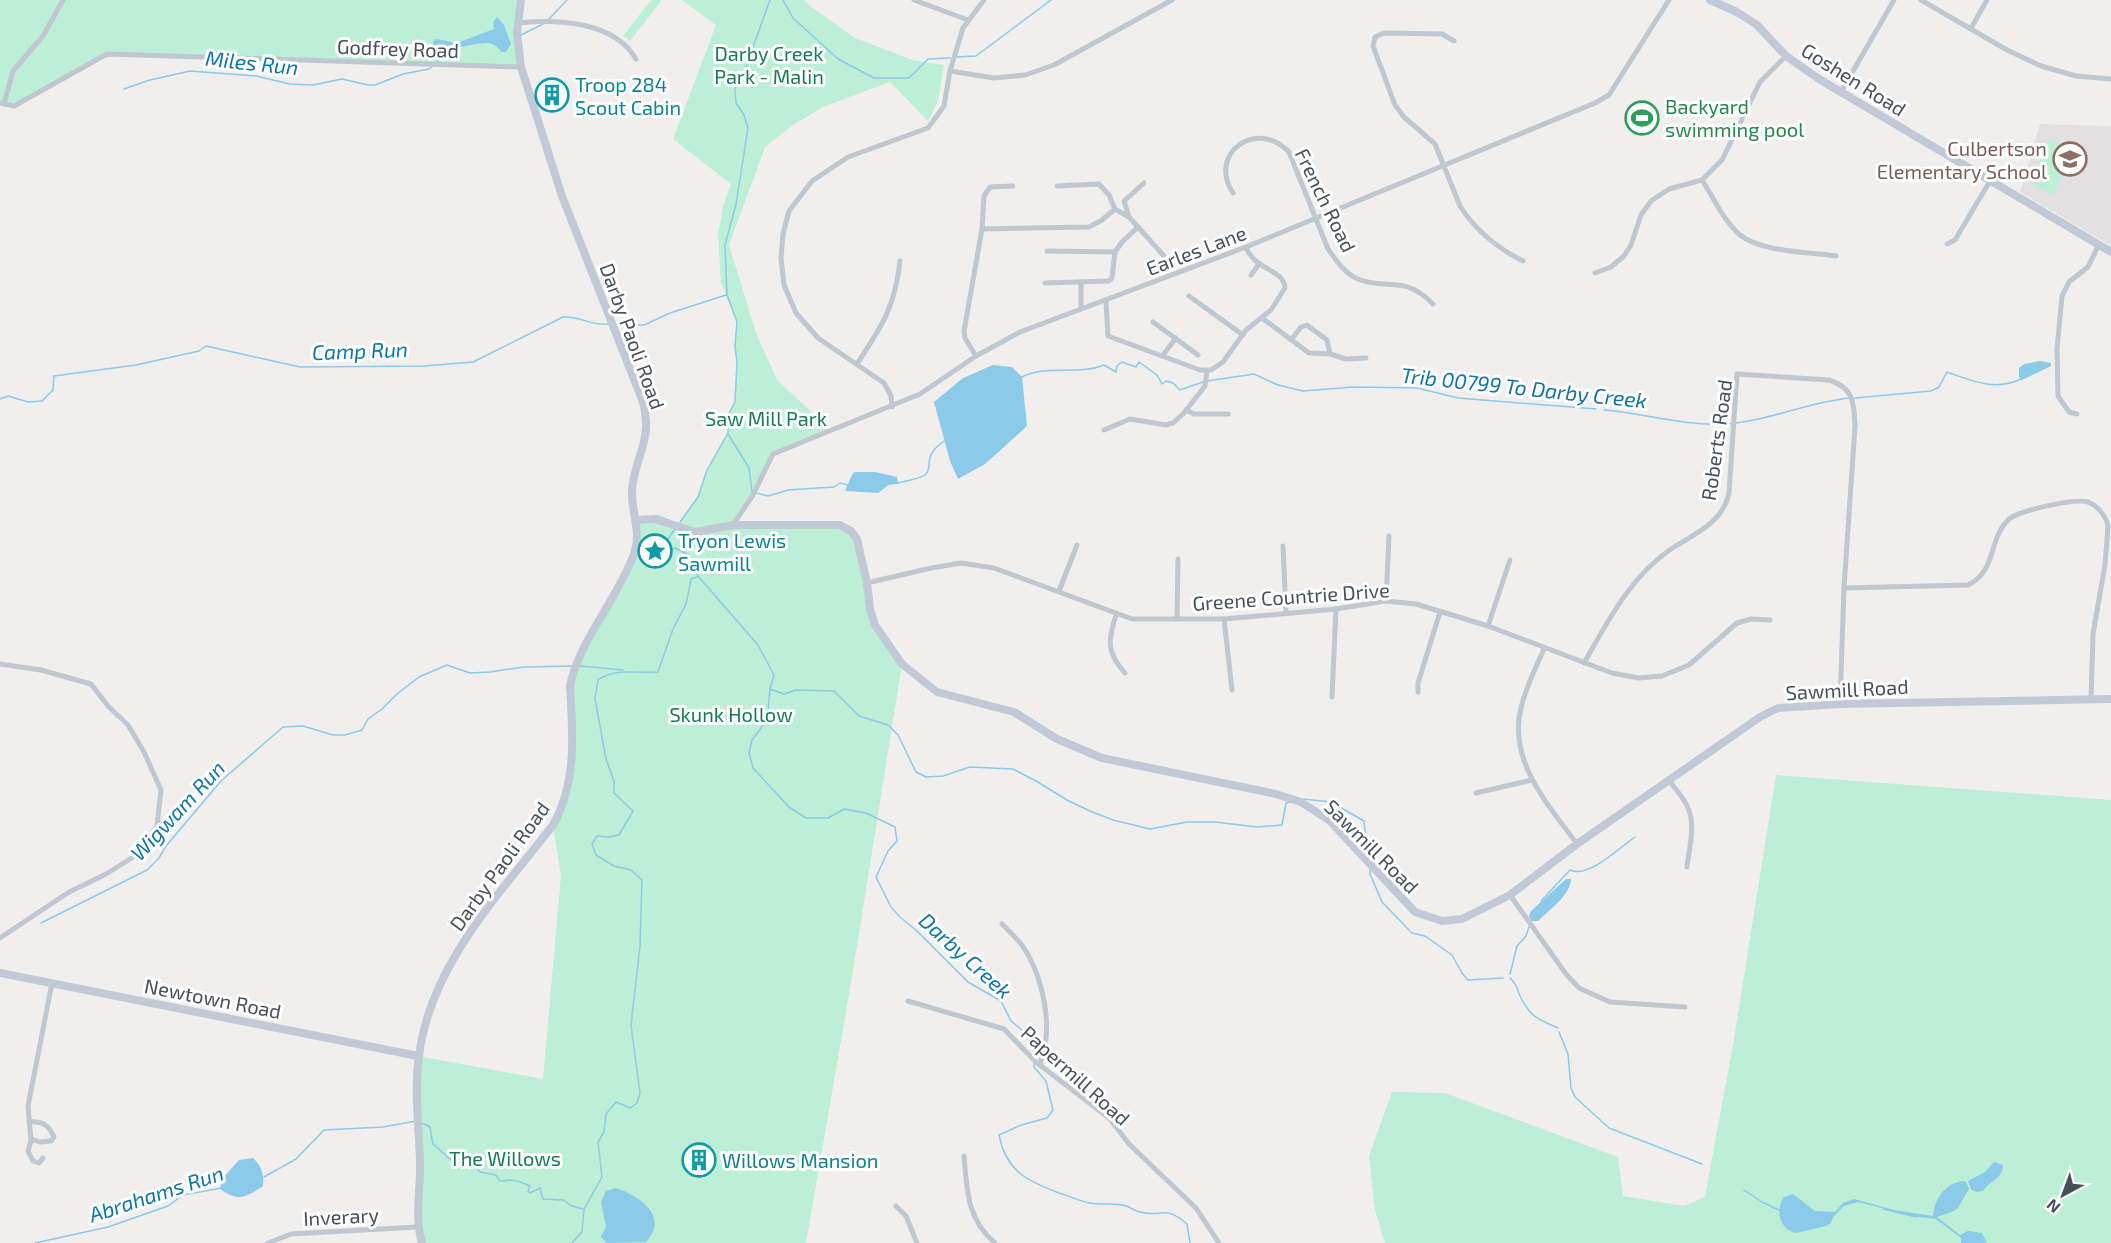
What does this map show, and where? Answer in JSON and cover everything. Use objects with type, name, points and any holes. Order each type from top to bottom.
[{"type":"street","points":[[2,103],[13,71],[43,36],[63,0]]},
{"type":"street","name":"Darby Paoli Road","points":[[422,1243],[417,1227],[420,1163],[417,1116],[418,1056],[431,1001],[467,935],[553,825],[562,809],[568,788],[573,747],[570,686],[572,677],[578,659],[613,599],[635,553],[636,520],[631,491],[646,432],[643,402],[562,196],[521,67],[517,45],[521,0]]},
{"type":"street","points":[[914,0],[968,20]]},
{"type":"street","points":[[892,407],[888,386],[818,338],[796,313],[784,285],[781,258],[783,234],[789,211],[812,181],[848,157],[928,128],[944,106],[950,71],[960,37],[968,20],[984,0]]},
{"type":"street","points":[[950,71],[994,78],[1025,75],[1054,65],[1172,0]]},
{"type":"street","name":"Earles Lane","points":[[733,525],[753,495],[769,458],[773,454],[920,394],[976,356],[1020,332],[1246,247],[1573,113],[1609,95],[1669,0]]},
{"type":"street","name":"Goshen Road","points":[[1710,0],[1757,25],[1786,56],[1840,92],[2111,252]]},
{"type":"street","points":[[1840,92],[1894,0]]},
{"type":"street","points":[[1921,0],[2007,50],[2041,66],[2076,76],[2111,79]]},
{"type":"street","points":[[1971,28],[1987,0]]},
{"type":"street","points":[[518,23],[535,21],[593,27],[633,52],[636,59]]},
{"type":"street","points":[[1454,41],[1442,34],[1384,33],[1375,37],[1373,46],[1395,105],[1404,117],[1436,144],[1460,206],[1494,244],[1523,261]]},
{"type":"street","name":"Godfrey Road","points":[[2,103],[14,106],[107,54],[521,67]]},
{"type":"street","points":[[1595,273],[1611,267],[1623,256],[1631,245],[1641,215],[1651,201],[1668,189],[1702,180],[1722,160],[1760,82],[1786,56]]},
{"type":"street","name":"French Road","points":[[1233,193],[1225,172],[1233,150],[1242,142],[1254,138],[1275,141],[1289,152],[1328,249],[1347,272],[1358,279],[1410,287],[1425,296],[1432,304]]},
{"type":"street","points":[[1702,180],[1729,222],[1739,234],[1751,242],[1836,256]]},
{"type":"street","points":[[1947,244],[1955,240],[1990,181]]},
{"type":"street","points":[[1129,218],[1124,201],[1143,183]]},
{"type":"street","points":[[1057,186],[1099,184],[1109,195],[1115,209],[1129,218],[1164,256]]},
{"type":"street","points":[[976,356],[965,339],[964,331],[982,229],[984,196],[987,188],[1013,186]]},
{"type":"street","points":[[982,229],[1089,227],[1115,209]]},
{"type":"street","points":[[1045,283],[1105,282],[1112,278],[1115,252],[1138,227]]},
{"type":"street","points":[[2077,414],[2069,412],[2058,396],[2057,349],[2062,296],[2069,282],[2088,267],[2099,244]]},
{"type":"street","points":[[1106,301],[1108,336],[1200,370],[1214,369],[1223,362],[1243,335],[1271,310],[1285,286],[1278,275],[1250,257],[1246,247]]},
{"type":"street","points":[[1047,250],[1115,252]]},
{"type":"street","points":[[857,364],[891,306],[900,261]]},
{"type":"street","points":[[1251,274],[1259,264]]},
{"type":"street","points":[[1080,283],[1081,309]]},
{"type":"street","points":[[1189,296],[1243,335]]},
{"type":"street","points":[[1262,318],[1309,353],[1330,354],[1346,359],[1366,358]]},
{"type":"street","points":[[1154,322],[1198,355]]},
{"type":"street","points":[[1292,340],[1305,325],[1327,340],[1330,354]]},
{"type":"street","points":[[1163,355],[1176,338]]},
{"type":"street","points":[[1104,430],[1130,419],[1169,424],[1176,421],[1205,386],[1207,370]]},
{"type":"street","name":"Roberts Road","points":[[1584,663],[1629,588],[1664,555],[1709,526],[1724,506],[1729,493],[1737,374],[1829,380],[1847,390],[1854,403],[1855,426],[1844,588],[1840,704]]},
{"type":"street","points":[[1186,410],[1194,414],[1228,414]]},
{"type":"street","points":[[1844,588],[1968,585],[1981,578],[1986,571],[2003,526],[2011,516],[2074,501],[2087,502],[2100,511],[2107,520],[2108,531],[2108,565],[2093,634],[2091,699]]},
{"type":"street","name":"Sawmill Road","points":[[636,520],[663,521],[695,532],[733,525],[840,525],[851,531],[857,539],[875,626],[902,664],[937,692],[1014,712],[1057,739],[1102,758],[1276,794],[1301,802],[1330,821],[1415,912],[1442,921],[1462,919],[1510,895],[1577,844],[1772,710],[1784,707],[1840,704],[2111,699]]},
{"type":"street","points":[[1386,601],[1389,536]]},
{"type":"street","points":[[1059,591],[1077,545]]},
{"type":"street","points":[[1283,546],[1286,612]]},
{"type":"street","points":[[1177,619],[1178,559]]},
{"type":"street","points":[[1488,626],[1510,560]]},
{"type":"street","name":"Greene Countrie Drive","points":[[867,583],[961,563],[994,568],[1132,619],[1224,619],[1336,609],[1386,601],[1416,604],[1488,626],[1612,673],[1648,678],[1662,676],[1689,665],[1737,623],[1751,619],[1770,620]]},
{"type":"street","points":[[1332,697],[1336,609]]},
{"type":"street","points":[[1418,692],[1418,683],[1440,612]]},
{"type":"street","points":[[1116,615],[1109,635],[1110,648],[1113,657],[1125,673]]},
{"type":"street","points":[[1224,619],[1232,690]]},
{"type":"street","points":[[1544,649],[1522,705],[1518,724],[1521,750],[1532,780],[1577,844]]},
{"type":"street","points":[[0,664],[41,669],[91,684],[108,706],[128,725],[144,752],[161,789],[157,826],[135,856],[106,874],[69,892],[0,938]]},
{"type":"street","points":[[1476,793],[1532,780]]},
{"type":"street","points":[[1669,780],[1688,807],[1690,816],[1687,867]]},
{"type":"street","points":[[1510,895],[1566,974],[1579,988],[1610,1002],[1685,1007]]},
{"type":"street","points":[[1002,924],[1022,945],[1033,966],[1039,985],[1045,1010],[1046,1028],[1038,1063]]},
{"type":"street","name":"Newtown Road","points":[[0,973],[418,1056]]},
{"type":"street","points":[[44,1158],[39,1163],[33,1161],[29,1155],[31,1139],[28,1106],[52,983]]},
{"type":"street","name":"Papermill Road","points":[[908,1001],[1004,1029],[1038,1063],[1110,1119],[1129,1144],[1196,1208],[1220,1243]]},
{"type":"street","points":[[29,1122],[42,1123],[51,1129],[54,1137],[47,1143],[31,1139]]},
{"type":"street","points":[[964,1156],[971,1211],[980,1228],[995,1243]]},
{"type":"street","points":[[896,1206],[906,1216],[917,1243]]},
{"type":"street","name":"Inverary","points":[[268,1243],[291,1234],[417,1227]]},
{"type":"shaded area","name":"Culbertson Elementary School","points":[[2040,124],[2111,126],[2111,246],[2020,192]]},
{"type":"green space","points":[[0,0],[521,0],[518,23],[521,67],[107,54],[14,106],[0,103]]},
{"type":"green space","points":[[651,0],[662,0],[630,41],[623,36]]},
{"type":"green space","name":"Skunk Hollow","points":[[682,0],[805,0],[855,38],[912,60],[944,65],[938,101],[928,121],[890,82],[823,107],[793,125],[765,147],[729,245],[756,333],[777,380],[831,430],[773,454],[764,474],[733,525],[840,525],[851,531],[870,609],[902,664],[853,971],[806,1243],[422,1243],[418,1056],[543,1079],[561,876],[553,825],[568,788],[572,677],[635,553],[636,520],[658,514],[679,524],[698,497],[707,470],[728,433],[728,415],[735,402],[737,322],[721,282],[718,235],[723,207],[731,184],[673,139],[716,25]]},
{"type":"green space","points":[[2050,139],[2075,151],[2053,195],[2029,183]]},
{"type":"green space","points":[[1776,775],[2111,800],[2111,1243],[1385,1243],[1375,1210],[1369,1156],[1392,1092],[1445,1093],[1618,1157],[1623,1196],[1684,1206],[1705,1197],[1734,1039]]},
{"type":"water","points":[[497,17],[504,25],[511,44],[506,52],[501,52],[497,47],[488,43],[461,47],[453,58],[433,51],[433,42],[436,39],[457,43],[494,29],[493,22]]},
{"type":"water","points":[[2040,361],[2051,363],[2051,366],[2022,380],[2019,377],[2019,368],[2024,364]]},
{"type":"water","points":[[993,365],[1012,367],[1022,377],[1027,426],[985,464],[958,479],[950,461],[934,402],[963,378]]},
{"type":"water","points":[[855,472],[875,472],[897,477],[898,484],[890,484],[878,493],[845,491]]},
{"type":"water","points":[[1566,879],[1571,879],[1563,897],[1538,921],[1531,921],[1529,916],[1531,911]]},
{"type":"water","points":[[253,1158],[262,1171],[263,1186],[242,1197],[232,1196],[220,1189],[222,1179],[239,1160]]},
{"type":"water","points":[[1994,1162],[2003,1165],[1999,1176],[1983,1191],[1976,1192],[1971,1189],[1968,1181],[1985,1172]]},
{"type":"water","points":[[1962,1181],[1966,1182],[1969,1189],[1959,1206],[1937,1217],[1960,1235],[1968,1231],[1982,1233],[1987,1243],[1961,1243],[1961,1238],[1936,1219],[1917,1217],[1858,1202],[1844,1206],[1826,1226],[1796,1233],[1786,1228],[1779,1213],[1784,1197],[1793,1194],[1815,1211],[1835,1212],[1843,1203],[1854,1199],[1894,1210],[1933,1216],[1936,1204],[1945,1189]]},
{"type":"water","points":[[616,1188],[642,1202],[653,1216],[655,1224],[653,1233],[646,1242],[607,1243],[601,1237],[606,1227],[601,1202],[606,1191]]},
{"type":"waterway","name":"Miles Run","points":[[549,19],[567,0]]},
{"type":"waterway","name":"Darby Creek","points":[[680,522],[698,497],[707,470],[728,433],[728,415],[735,402],[737,322],[727,295],[725,245],[736,204],[748,128],[744,115],[736,103],[734,77],[744,72],[770,0]]},
{"type":"waterway","points":[[783,0],[793,18],[838,59],[874,78],[909,78],[928,59],[951,58]]},
{"type":"waterway","points":[[956,57],[976,56],[1051,0]]},
{"type":"waterway","name":"Miles Run","points":[[521,35],[543,24]]},
{"type":"waterway","name":"Miles Run","points":[[436,63],[443,55]]},
{"type":"waterway","name":"Miles Run","points":[[124,89],[150,80],[190,71],[256,76],[290,84],[313,85],[342,79],[375,85],[433,66]]},
{"type":"waterway","name":"Camp Run","points":[[617,325],[644,325],[670,313],[726,295]]},
{"type":"waterway","name":"Camp Run","points":[[0,399],[8,396],[28,402],[42,401],[53,390],[54,376],[136,365],[199,351],[206,346],[300,367],[424,366],[473,362],[563,317],[596,324],[609,324]]},
{"type":"waterway","name":"Trib 00799 To Darby Creek","points":[[1022,377],[1042,371],[1083,370],[1104,365],[1116,372],[1117,366],[1122,362],[1136,367],[1139,362],[1157,375],[1162,384],[1166,381],[1173,383],[1180,390],[1203,382]]},
{"type":"waterway","name":"Trib 00799 To Darby Creek","points":[[1855,398],[1931,391],[1939,387],[1947,372],[1975,382],[1994,385],[2023,378]]},
{"type":"waterway","name":"Trib 00799 To Darby Creek","points":[[1207,381],[1254,374],[1278,385],[1303,391],[1354,387],[1417,388],[1458,398],[1596,409]]},
{"type":"waterway","name":"Trib 00799 To Darby Creek","points":[[1604,410],[1693,423],[1723,424],[1755,420],[1818,403],[1850,398]]},
{"type":"waterway","name":"Trib 00799 To Darby Creek","points":[[728,434],[749,468],[752,492]]},
{"type":"waterway","name":"Trib 00799 To Darby Creek","points":[[889,484],[924,476],[928,471],[931,454],[944,441]]},
{"type":"waterway","name":"Trib 00799 To Darby Creek","points":[[756,493],[768,496],[788,490],[834,487],[840,483],[848,485]]},
{"type":"waterway","name":"Darby Creek","points":[[675,529],[665,543],[665,549],[675,548],[689,555],[698,576],[758,645],[774,675],[770,689],[767,720],[752,740],[749,753],[753,768],[789,807],[806,818],[828,818],[844,809],[866,813],[895,827],[897,841],[888,851],[876,877],[891,907],[968,982],[1001,1001],[1011,1021],[1023,1031],[1033,1047],[1034,1057]]},
{"type":"waterway","points":[[572,1243],[582,1232],[584,1209],[602,1177],[598,1142],[604,1132],[606,1114],[616,1102],[630,1108],[637,1103],[640,1093],[631,1025],[640,946],[642,880],[631,870],[614,866],[596,855],[592,844],[597,836],[619,835],[633,811],[614,793],[614,781],[606,759],[595,699],[598,680],[620,672],[658,672],[673,629],[686,604],[691,579],[697,577]]},
{"type":"waterway","name":"Wigwam Run","points":[[41,923],[147,870],[221,781],[283,727],[303,726],[333,735],[345,735],[362,730],[368,719],[419,677],[447,665],[470,673],[524,667],[573,666]]},
{"type":"waterway","name":"Wigwam Run","points":[[580,666],[623,670]]},
{"type":"waterway","points":[[770,689],[784,694],[796,690],[834,691],[859,716],[888,725],[898,735],[916,772],[926,777],[943,776],[970,767],[1013,769],[1090,811],[1113,820],[1150,829],[1187,822],[1215,822],[1257,827],[1282,825],[1286,803],[1290,802]]},
{"type":"waterway","points":[[1303,799],[1331,802],[1364,821],[1368,858]]},
{"type":"waterway","points":[[1541,901],[1570,870],[1577,872],[1595,866],[1635,837]]},
{"type":"waterway","points":[[1370,869],[1382,902],[1412,933],[1425,936],[1452,955],[1468,980],[1503,978]]},
{"type":"waterway","points":[[1510,974],[1517,946],[1526,936],[1529,927]]},
{"type":"waterway","points":[[1510,978],[1532,1014],[1558,1028]]},
{"type":"waterway","points":[[1559,1032],[1568,1054],[1571,1088],[1575,1097],[1609,1128],[1702,1164]]},
{"type":"waterway","name":"Darby Creek","points":[[1034,1062],[1034,1067],[1046,1081],[1053,1110],[1047,1118],[1021,1125],[999,1135],[1002,1147],[1013,1166],[1037,1184],[1082,1201],[1123,1205],[1138,1212],[1173,1215],[1187,1224],[1190,1243]]},
{"type":"waterway","name":"Abrahams Run","points":[[264,1177],[296,1159],[324,1130],[383,1127],[416,1121]]},
{"type":"waterway","name":"Abrahams Run","points":[[420,1122],[430,1127],[433,1144],[450,1159],[476,1168],[480,1172],[496,1175],[501,1181],[517,1181],[530,1186],[528,1191],[530,1193],[540,1188],[543,1199],[563,1200],[583,1209]]},
{"type":"waterway","name":"Abrahams Run","points":[[35,1243],[108,1227],[168,1206],[183,1195],[222,1188]]},
{"type":"waterway","points":[[1744,1190],[1779,1210]]},
{"type":"waterway","points":[[1883,1209],[1916,1217]]},
{"type":"place","name":"Troop 284 Scout Cabin","points":[[552,95]]},
{"type":"place","name":"Backyard swimming pool","points":[[1642,118]]},
{"type":"place","name":"Culbertson Elementary School","points":[[2070,159]]},
{"type":"place","name":"Tryon Lewis Sawmill","points":[[655,551]]},
{"type":"place","name":"Willows Mansion","points":[[699,1160]]},
{"type":"park label","name":"Darby Creek Park - Malin","points":[[769,64]]},
{"type":"park label","name":"Saw Mill Park","points":[[766,418]]},
{"type":"park label","name":"The Willows","points":[[505,1158]]}]
